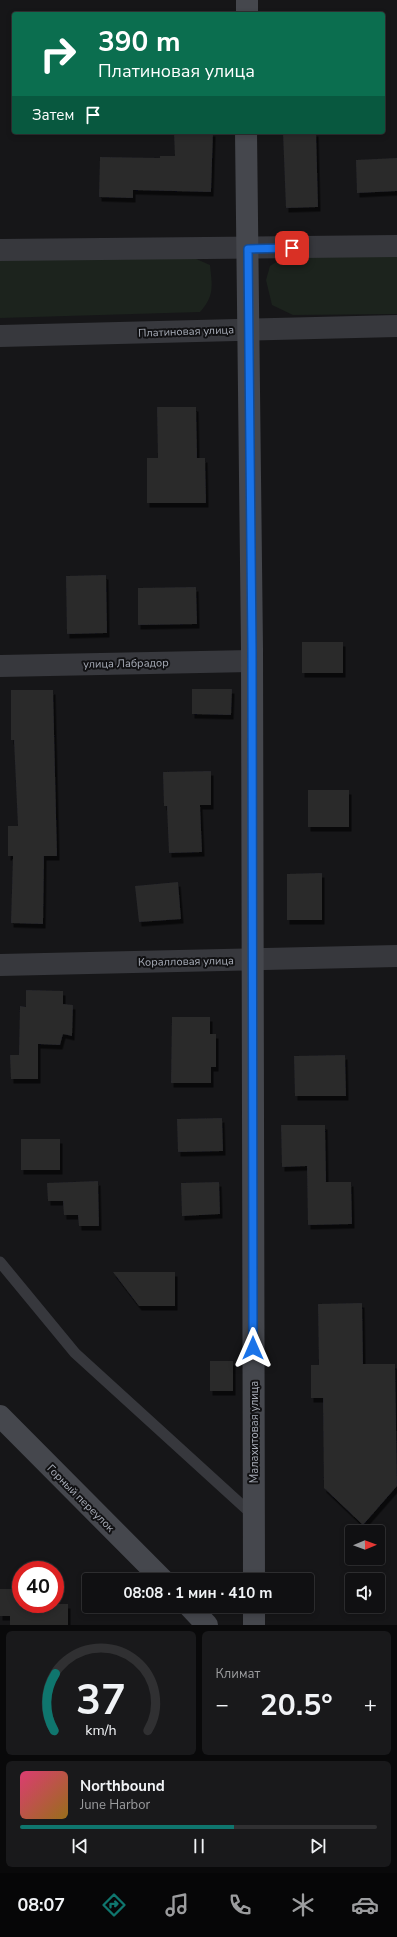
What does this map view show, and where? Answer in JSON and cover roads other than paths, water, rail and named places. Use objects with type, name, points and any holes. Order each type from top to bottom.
[{"type":"street","points":[[247,0],[247,12]]},
{"type":"street","name":"Малахитовая улица","points":[[246,134],[251,661],[254,1573]]},
{"type":"street","points":[[0,250],[248,249],[397,246]]},
{"type":"street","name":"Платиновая улица","points":[[0,336],[397,326]]},
{"type":"street","name":"улица Лабрадор","points":[[0,666],[251,661]]},
{"type":"street","name":"Коралловая улица","points":[[0,965],[397,956]]},
{"type":"street","name":"Горный переулок","points":[[0,1416],[156,1573]]},
{"type":"street","points":[[196,1613],[208,1625]]},
{"type":"street","points":[[254,1613],[254,1625]]},
{"type":"lane","points":[[0,1262],[75,1353],[254,1516]]}]
